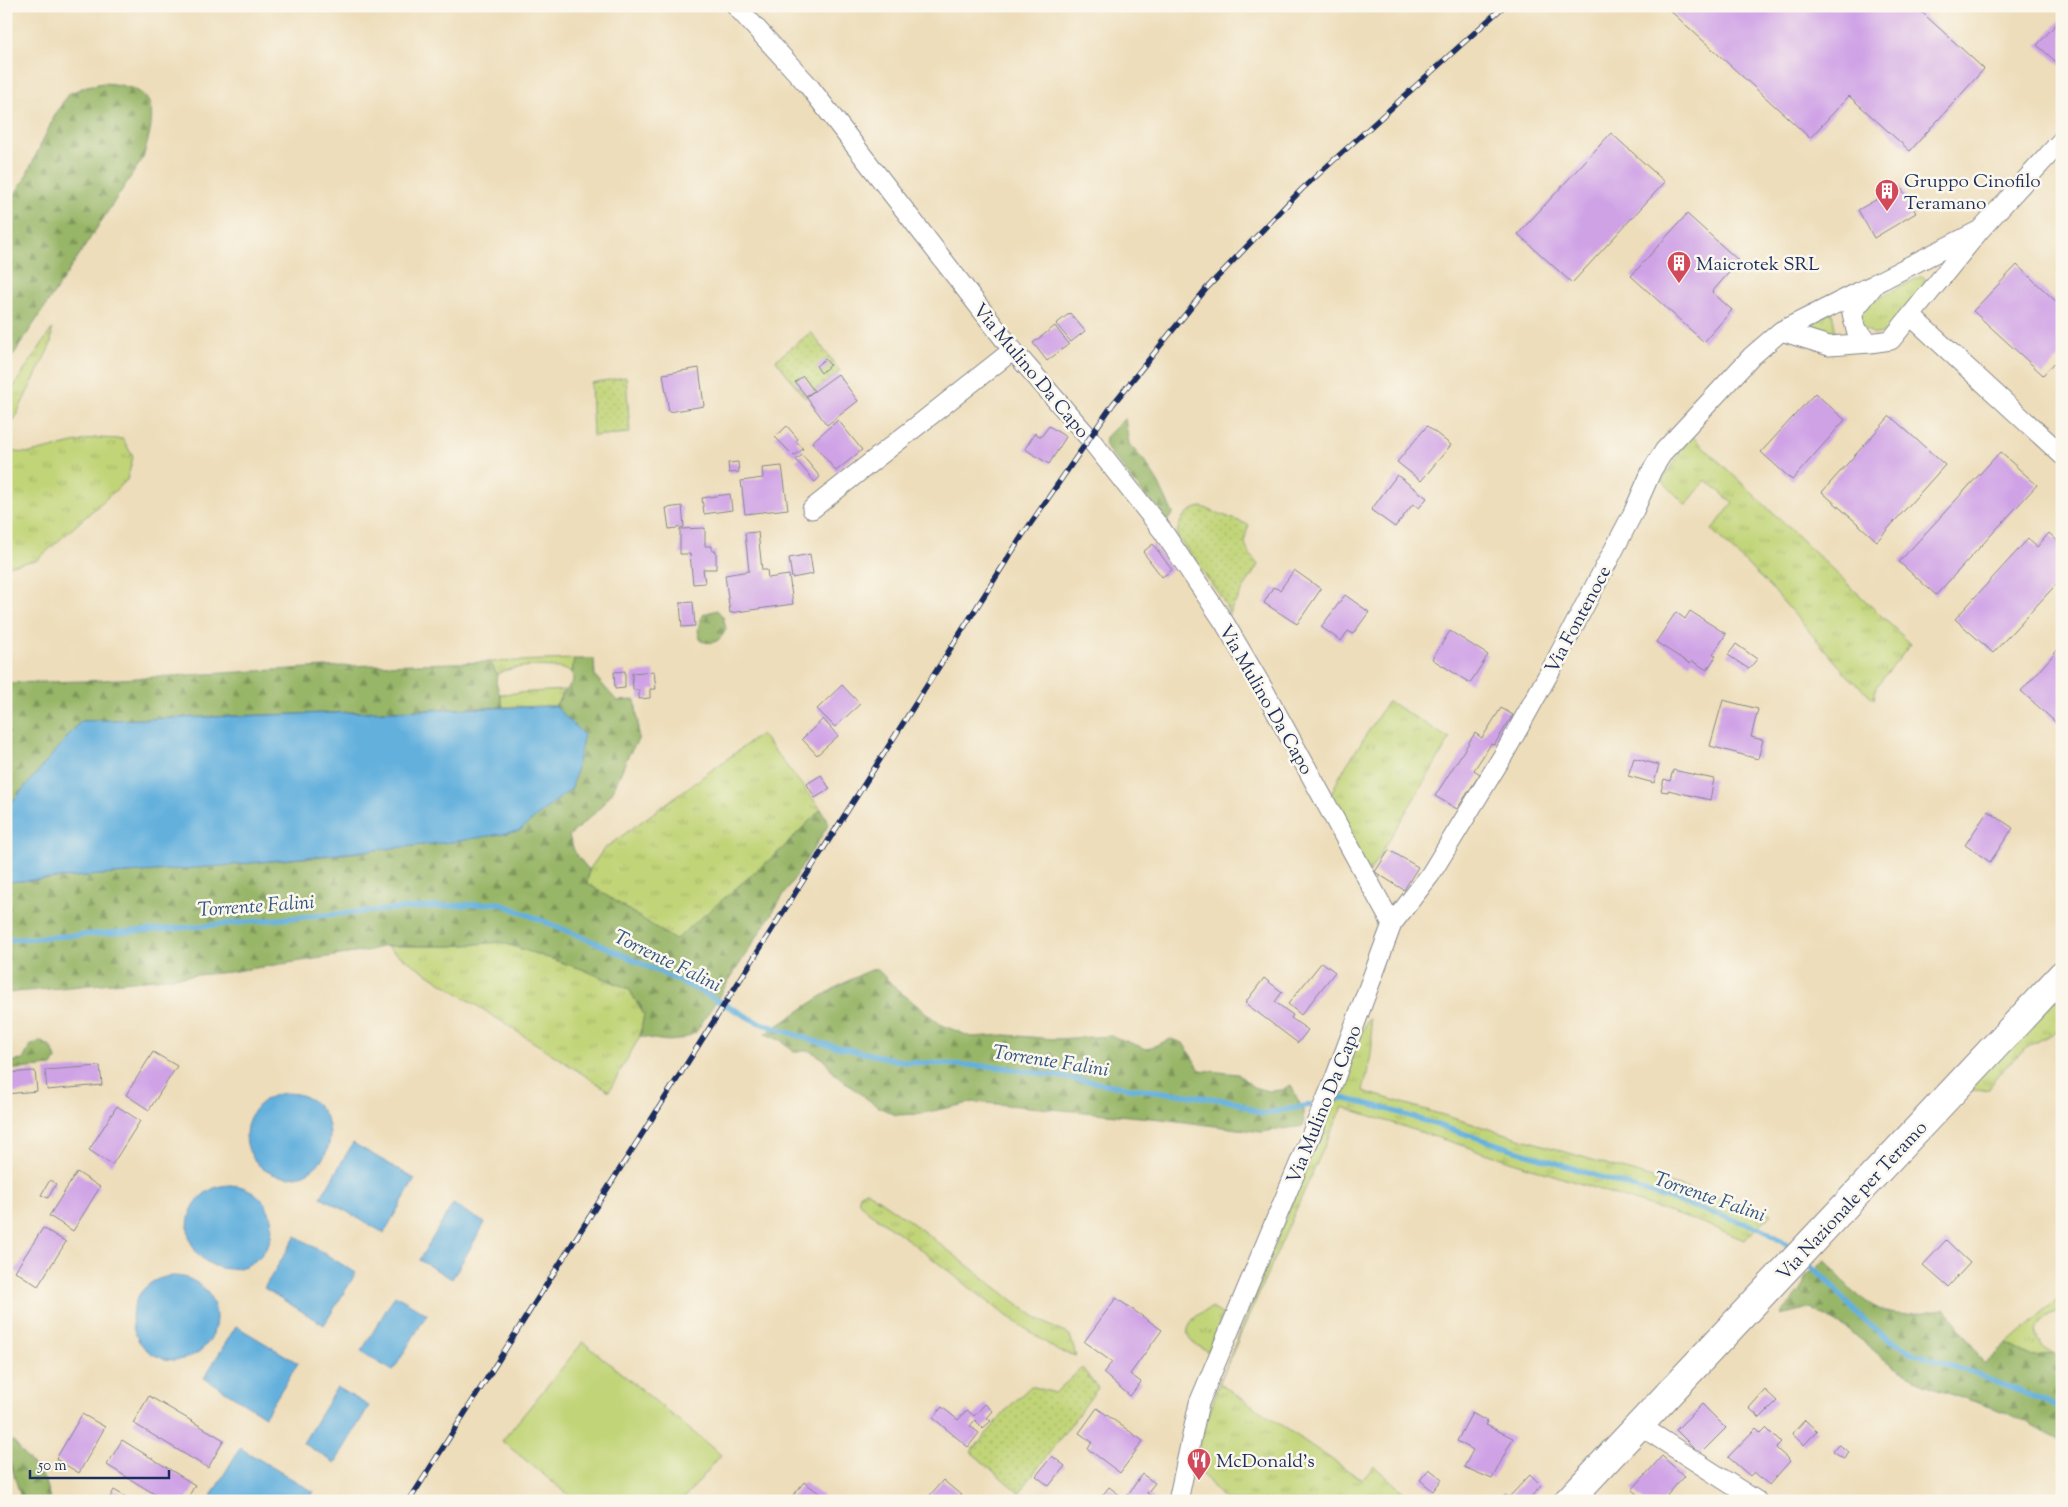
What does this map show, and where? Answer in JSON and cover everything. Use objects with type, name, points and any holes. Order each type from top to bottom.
[{"type":"main road","name":"Via Nazionale per Teramo","points":[[1568,1501],[2062,975]]},
{"type":"street","name":"Via Mulino Da Capo","points":[[736,6],[808,85],[1013,350],[1090,439],[1156,523],[1224,622],[1264,690],[1392,924],[1335,1078],[1198,1403],[1178,1501]]},
{"type":"street","name":"Via Fontenoce","points":[[1781,331],[1829,346],[1891,340],[1980,230],[2062,140]]},
{"type":"street","name":"Via Fontenoce","points":[[1392,924],[1430,875],[1504,754],[1553,666],[1633,513],[1652,470],[1664,451],[1752,356],[1781,331],[1980,230]]},
{"type":"street","name":"Via Fontenoce","points":[[1870,343],[1856,330],[1852,314],[1876,284]]},
{"type":"street","points":[[1911,316],[2062,455]]},
{"type":"street","points":[[812,509],[1013,350]]},
{"type":"street","points":[[1639,1425],[1758,1501]]},
{"type":"green space","points":[[103,83],[122,85],[135,90],[144,96],[150,104],[152,115],[151,127],[143,158],[6,366],[6,207],[24,180],[55,115],[68,94],[87,86]]},
{"type":"green space","points":[[1922,276],[1929,282],[1928,286],[1882,334],[1874,334],[1861,327],[1858,310],[1864,305]]},
{"type":"green space","points":[[1832,311],[1837,341],[1802,331]]},
{"type":"green space","points":[[52,329],[51,344],[6,436],[6,398]]},
{"type":"green space","points":[[811,332],[840,371],[805,398],[776,360]]},
{"type":"green space","points":[[626,377],[630,433],[593,436],[591,383]]},
{"type":"green space","points":[[1125,418],[1129,444],[1146,463],[1159,484],[1173,514],[1166,522],[1105,446],[1106,437]]},
{"type":"green space","points":[[1691,435],[1911,644],[1876,687],[1874,699],[1847,675],[1774,591],[1712,530],[1733,503],[1706,480],[1686,505],[1662,481]]},
{"type":"green space","points":[[95,438],[123,439],[133,457],[127,480],[37,560],[6,566],[6,440],[14,452],[30,453]]},
{"type":"green space","points":[[1202,507],[1249,525],[1245,542],[1250,555],[1258,565],[1229,613],[1222,598],[1177,536],[1179,525],[1184,516],[1192,510]]},
{"type":"green space","points":[[717,610],[723,617],[726,629],[716,641],[701,641],[698,630],[704,614]]},
{"type":"green space","points":[[574,659],[572,672],[564,669],[534,666],[514,668],[497,674],[490,662]]},
{"type":"green space","points":[[574,659],[594,659],[595,676],[617,701],[635,700],[638,723],[638,740],[628,756],[613,791],[597,811],[569,836],[575,853],[589,870],[587,883],[675,940],[782,849],[821,809],[829,824],[696,1032],[682,1039],[669,1041],[640,1036],[644,1014],[629,989],[582,969],[500,942],[451,946],[385,946],[367,951],[229,972],[6,993],[6,882],[327,856],[519,831],[584,735],[555,706],[573,681]]},
{"type":"green space","points":[[490,662],[497,674],[496,682],[503,707],[81,721],[6,809],[6,683],[86,681],[343,666]]},
{"type":"green space","points":[[565,690],[555,706],[503,707],[500,694]]},
{"type":"green space","points":[[1388,701],[1450,739],[1369,873],[1330,797],[1340,775]]},
{"type":"green space","points":[[761,734],[821,809],[782,849],[675,941],[587,883],[589,870],[604,849]]},
{"type":"green space","points":[[501,942],[582,969],[629,989],[644,1015],[640,1036],[609,1091],[385,946],[451,946]]},
{"type":"green space","points":[[876,968],[898,990],[940,1024],[971,1037],[1006,1035],[1055,1039],[1112,1036],[1147,1049],[1171,1039],[1183,1043],[1200,1070],[1238,1074],[1253,1087],[1268,1091],[1282,1090],[1291,1086],[1303,1110],[1304,1126],[1261,1132],[1162,1119],[974,1102],[919,1114],[896,1115],[878,1107],[850,1086],[834,1073],[824,1059],[810,1051],[793,1051],[782,1041],[765,1034],[833,990]]},
{"type":"green space","points":[[2052,998],[2062,1004],[2062,1030],[2030,1046],[2020,1054],[2002,1070],[1989,1089],[1967,1092]]},
{"type":"green space","points":[[1369,1018],[1372,1047],[1363,1091],[1772,1214],[1744,1240],[1708,1225],[1343,1107],[1223,1373],[1357,1041]]},
{"type":"green space","points":[[40,1041],[52,1048],[56,1059],[52,1066],[6,1070],[6,1062],[23,1060],[30,1046]]},
{"type":"green space","points":[[866,1191],[1030,1313],[1070,1335],[1076,1356],[1058,1351],[1000,1311],[907,1239],[867,1211],[858,1201],[861,1192]]},
{"type":"green space","points":[[1826,1260],[1862,1299],[1885,1311],[1911,1314],[1945,1309],[1965,1334],[1984,1364],[2007,1344],[2031,1356],[2055,1354],[2062,1358],[2062,1442],[2008,1413],[1923,1384],[1890,1364],[1849,1330],[1810,1308],[1780,1315],[1801,1291],[1806,1276]]},
{"type":"green space","points":[[2062,1296],[2062,1312],[2050,1315],[2040,1323],[2036,1334],[2042,1346],[2055,1354],[2031,1356],[2007,1344]]},
{"type":"green space","points":[[1212,1308],[1223,1315],[1208,1351],[1193,1343],[1189,1338],[1188,1332],[1192,1321],[1196,1317]]},
{"type":"green space","points":[[583,1342],[721,1455],[682,1501],[576,1501],[502,1441]]},
{"type":"green space","points":[[1082,1368],[1098,1388],[1019,1493],[971,1452],[1012,1404],[1031,1386],[1055,1393]]},
{"type":"green space","points":[[1219,1383],[1362,1480],[1374,1466],[1414,1501],[1225,1501],[1193,1462]]},
{"type":"green space","points":[[12,1440],[44,1479],[51,1501],[22,1501],[6,1449]]},
{"type":"water","points":[[555,706],[584,735],[572,788],[519,831],[452,842],[222,866],[6,882],[6,809],[81,721]]},
{"type":"water","points":[[288,1093],[304,1096],[323,1112],[327,1119],[330,1135],[327,1151],[311,1170],[304,1174],[288,1177],[272,1174],[253,1158],[249,1151],[246,1135],[249,1119],[265,1100],[272,1096]]},
{"type":"water","points":[[353,1143],[415,1179],[384,1233],[321,1197]]},
{"type":"water","points":[[230,1185],[246,1188],[265,1204],[269,1211],[272,1227],[269,1243],[253,1262],[246,1266],[230,1269],[214,1266],[195,1250],[191,1243],[188,1227],[191,1211],[207,1192],[214,1188]]},
{"type":"water","points":[[453,1204],[485,1223],[452,1279],[419,1260]]},
{"type":"water","points":[[296,1236],[356,1273],[324,1325],[264,1288]]},
{"type":"water","points":[[174,1276],[190,1279],[209,1295],[213,1302],[216,1318],[213,1334],[197,1353],[190,1357],[174,1360],[158,1357],[139,1341],[135,1334],[132,1318],[135,1302],[151,1283],[158,1279]]},
{"type":"water","points":[[395,1295],[427,1314],[393,1371],[361,1352]]},
{"type":"water","points":[[236,1326],[298,1363],[265,1416],[204,1378]]},
{"type":"water","points":[[337,1387],[369,1406],[335,1463],[303,1443]]},
{"type":"water","points":[[240,1448],[314,1492],[308,1501],[220,1501],[211,1496]]},
{"type":"building","points":[[1665,6],[1915,6],[1984,69],[1910,151],[1849,96],[1810,138]]},
{"type":"building","points":[[2062,18],[2062,67],[2037,45]]},
{"type":"building","points":[[1611,133],[1665,182],[1572,283],[1518,234]]},
{"type":"building","name":"Gruppo Cinofilo Teramano","points":[[1900,186],[1916,213],[1874,238],[1858,210]]},
{"type":"building","name":"Maicrotek SRL","points":[[1687,214],[1739,261],[1712,292],[1732,310],[1704,342],[1631,276]]},
{"type":"building","points":[[2017,265],[2062,307],[2062,355],[2043,375],[1973,311]]},
{"type":"building","points":[[1070,313],[1085,331],[1071,342],[1056,324]]},
{"type":"building","points":[[1055,326],[1069,344],[1047,361],[1033,343]]},
{"type":"building","points":[[825,359],[830,365],[821,373],[816,366]]},
{"type":"building","points":[[699,368],[704,406],[669,412],[663,374]]},
{"type":"building","points":[[838,374],[858,401],[827,425],[806,397]]},
{"type":"building","points":[[803,376],[814,391],[806,396],[795,382]]},
{"type":"building","points":[[1815,393],[1845,420],[1792,480],[1761,452]]},
{"type":"building","points":[[1890,416],[1945,465],[1877,541],[1822,492]]},
{"type":"building","points":[[838,420],[862,450],[836,471],[812,442]]},
{"type":"building","points":[[787,426],[798,439],[796,441],[803,449],[794,456],[775,437]]},
{"type":"building","points":[[1049,426],[1066,437],[1049,464],[1025,449],[1035,433],[1041,437]]},
{"type":"building","points":[[1427,426],[1451,445],[1421,481],[1397,462]]},
{"type":"building","points":[[2000,452],[2037,485],[1936,595],[1899,562]]},
{"type":"building","points":[[802,455],[820,477],[815,482],[796,460]]},
{"type":"building","points":[[738,462],[739,472],[729,473],[728,463]]},
{"type":"building","points":[[782,466],[788,509],[745,514],[741,481],[763,478],[762,468]]},
{"type":"building","points":[[1397,475],[1427,498],[1419,508],[1413,504],[1395,527],[1371,510]]},
{"type":"building","points":[[730,494],[732,510],[704,514],[702,498]]},
{"type":"building","points":[[682,506],[684,527],[669,529],[666,508]]},
{"type":"building","points":[[705,528],[705,546],[712,546],[712,551],[716,551],[716,569],[703,569],[705,583],[693,584],[690,554],[680,554],[680,529]]},
{"type":"building","points":[[758,532],[762,570],[767,570],[768,578],[789,575],[793,604],[730,613],[725,575],[749,571],[745,533]]},
{"type":"building","points":[[2049,533],[2062,545],[2062,578],[1993,653],[1955,619],[2028,539],[2037,547]]},
{"type":"building","points":[[1153,544],[1172,570],[1162,577],[1143,552]]},
{"type":"building","points":[[810,554],[813,574],[792,578],[789,558]]},
{"type":"building","points":[[1294,570],[1321,589],[1297,624],[1264,603],[1273,587],[1280,590]]},
{"type":"building","points":[[1345,595],[1369,612],[1353,634],[1348,631],[1341,641],[1321,627]]},
{"type":"building","points":[[693,602],[695,626],[682,627],[680,603]]},
{"type":"building","points":[[1690,611],[1726,634],[1713,654],[1716,656],[1707,670],[1692,661],[1690,664],[1656,642],[1676,612],[1685,619]]},
{"type":"building","points":[[1450,631],[1488,655],[1470,683],[1432,659]]},
{"type":"building","points":[[1736,644],[1757,659],[1749,669],[1728,655]]},
{"type":"building","points":[[2062,645],[2062,728],[2021,691]]},
{"type":"building","points":[[625,671],[625,688],[615,689],[614,672]]},
{"type":"building","points":[[654,671],[656,689],[650,689],[650,698],[639,699],[639,690],[633,690],[632,673]]},
{"type":"building","points":[[842,685],[860,704],[835,727],[817,709]]},
{"type":"building","points":[[1723,700],[1758,709],[1751,737],[1763,740],[1758,759],[1710,746]]},
{"type":"building","points":[[1501,708],[1513,715],[1494,745],[1491,744],[1474,770],[1480,774],[1457,809],[1435,796],[1475,733],[1482,738]]},
{"type":"building","points":[[823,719],[838,736],[817,755],[802,739]]},
{"type":"building","points":[[1634,758],[1659,765],[1654,783],[1628,776]]},
{"type":"building","points":[[1673,770],[1714,779],[1710,800],[1668,790],[1668,792],[1661,791],[1664,779],[1670,781]]},
{"type":"building","points":[[821,775],[830,789],[815,798],[807,784]]},
{"type":"building","points":[[1988,811],[2013,828],[1990,862],[1965,845]]},
{"type":"building","points":[[1389,850],[1418,867],[1404,890],[1375,872]]},
{"type":"building","points":[[1322,962],[1335,972],[1301,1015],[1288,1004]]},
{"type":"building","points":[[1264,978],[1282,992],[1275,1002],[1293,1015],[1291,1018],[1308,1030],[1298,1043],[1245,1003]]},
{"type":"building","points":[[153,1052],[177,1066],[149,1110],[126,1095]]},
{"type":"building","points":[[100,1066],[102,1085],[47,1090],[45,1070]]},
{"type":"building","points":[[35,1071],[37,1091],[6,1094],[6,1073]]},
{"type":"building","points":[[117,1106],[140,1121],[112,1165],[89,1150]]},
{"type":"building","points":[[77,1172],[100,1187],[73,1231],[49,1216]]},
{"type":"building","points":[[50,1180],[56,1184],[48,1198],[41,1195]]},
{"type":"building","points":[[43,1228],[66,1242],[38,1286],[15,1271]]},
{"type":"building","points":[[1946,1240],[1970,1263],[1948,1287],[1923,1265]]},
{"type":"building","points":[[1116,1298],[1162,1330],[1130,1374],[1141,1382],[1130,1396],[1103,1373],[1112,1362],[1084,1342]]},
{"type":"building","points":[[1765,1390],[1777,1401],[1760,1418],[1749,1408]]},
{"type":"building","points":[[149,1396],[224,1440],[208,1468],[133,1423]]},
{"type":"building","points":[[985,1404],[993,1411],[987,1418],[991,1421],[983,1428],[975,1420],[970,1426],[979,1433],[968,1447],[933,1418],[942,1407],[958,1420],[967,1410],[974,1416]]},
{"type":"building","points":[[1702,1404],[1726,1428],[1700,1454],[1676,1430]]},
{"type":"building","points":[[1097,1408],[1143,1441],[1120,1473],[1088,1449],[1092,1442],[1079,1433]]},
{"type":"building","points":[[1472,1413],[1488,1422],[1486,1425],[1513,1438],[1492,1479],[1464,1467],[1473,1450],[1457,1441]]},
{"type":"building","points":[[82,1414],[105,1427],[79,1473],[56,1459]]},
{"type":"building","points":[[1805,1420],[1817,1431],[1804,1445],[1792,1434]]},
{"type":"building","points":[[1756,1428],[1761,1433],[1766,1428],[1781,1443],[1776,1448],[1790,1461],[1769,1485],[1754,1472],[1750,1476],[1728,1457]]},
{"type":"building","points":[[122,1440],[195,1485],[186,1501],[166,1501],[107,1465]]},
{"type":"building","points":[[1838,1444],[1849,1452],[1845,1459],[1833,1451]]},
{"type":"building","points":[[1052,1456],[1065,1466],[1049,1486],[1036,1476]]},
{"type":"building","points":[[1662,1456],[1684,1476],[1662,1501],[1645,1501],[1632,1490]]},
{"type":"building","points":[[1429,1469],[1442,1479],[1433,1491],[1420,1480]]},
{"type":"building","points":[[1142,1474],[1155,1483],[1147,1493],[1157,1501],[1098,1501],[1109,1487],[1125,1499]]},
{"type":"building","points":[[1530,1475],[1541,1486],[1527,1501],[1500,1501],[1505,1495],[1509,1497]]},
{"type":"building","points":[[943,1480],[968,1501],[925,1501]]},
{"type":"building","points":[[804,1482],[823,1496],[819,1501],[789,1501]]},
{"type":"building","points":[[114,1490],[126,1497],[124,1501],[108,1501]]},
{"type":"waterway","name":"Torrente Falini","points":[[6,940],[167,929],[395,909],[499,903],[604,946],[700,991],[757,1022],[824,1044],[906,1062],[1000,1067],[1130,1088],[1233,1101],[1262,1114],[1310,1105]]},
{"type":"waterway","name":"Torrente Falini","points":[[1337,1099],[1342,1098],[1384,1108],[1763,1229],[1794,1250]]},
{"type":"waterway","name":"Torrente Falini","points":[[1804,1260],[1830,1283],[1857,1314],[1882,1335],[1913,1353],[1978,1375],[2062,1408]]},
{"type":"railway","points":[[409,1501],[1022,536],[1113,404],[1206,289],[1302,189],[1504,6]]},
{"type":"place","name":"Gruppo Cinofilo Teramano","points":[[1887,212]]},
{"type":"place","name":"Maicrotek SRL","points":[[1679,284]]},
{"type":"place","name":"McDonald's","points":[[1199,1481]]}]
